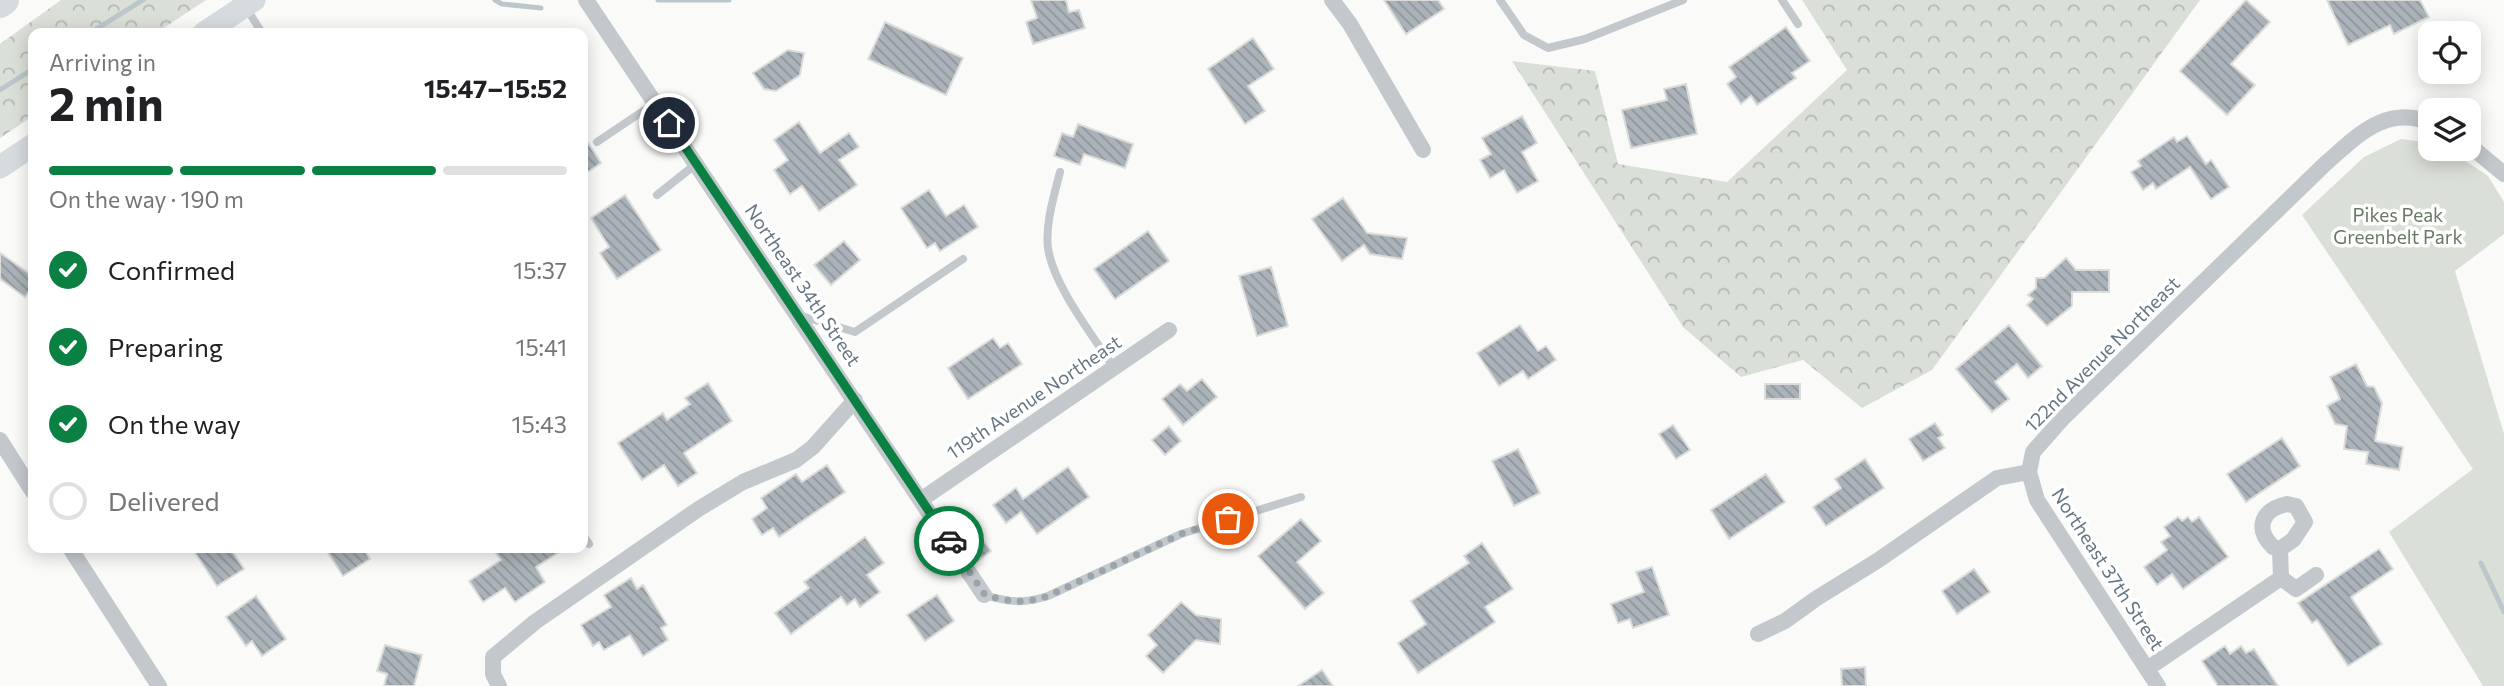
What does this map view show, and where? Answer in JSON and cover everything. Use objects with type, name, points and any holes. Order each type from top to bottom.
[{"type":"street","name":"Northeast 34th Street","points":[[586,0],[985,595]]},
{"type":"street","points":[[1332,0],[1350,24],[1423,150]]},
{"type":"street","points":[[212,28],[250,3]]},
{"type":"street","name":"122nd Avenue Northeast","points":[[2029,471],[2034,452],[2063,418],[2352,140],[2361,132],[2394,116],[2418,119]]},
{"type":"street","points":[[0,167],[28,148]]},
{"type":"street","points":[[2481,155],[2504,174]]},
{"type":"street","name":"119th Avenue Northeast","points":[[922,499],[1169,330]]},
{"type":"street","points":[[499,686],[493,674],[493,657],[535,622],[732,488],[796,460],[813,447],[855,400]]},
{"type":"street","points":[[0,440],[28,484]]},
{"type":"street","points":[[1758,634],[1785,621],[1877,561],[1997,478],[2029,471]]},
{"type":"street","name":"Northeast 37th Street","points":[[2029,471],[2037,500],[2158,686]]},
{"type":"street","points":[[2280,549],[2281,578]]},
{"type":"street","points":[[73,553],[159,686]]},
{"type":"street","points":[[2281,578],[2296,589],[2316,575]]},
{"type":"street","points":[[2147,669],[2281,578]]},
{"type":"lane","points":[[1500,0],[1524,35],[1548,48],[1585,39],[1682,0]]},
{"type":"lane","points":[[1782,0],[1798,24]]},
{"type":"lane","points":[[250,3],[260,28]]},
{"type":"lane","points":[[597,142],[655,103]]},
{"type":"lane","points":[[657,195],[696,164]]},
{"type":"lane","points":[[1060,172],[1048,228],[1051,260],[1061,283],[1114,368]]},
{"type":"lane","points":[[798,315],[855,332],[963,259]]},
{"type":"lane","points":[[985,595],[1005,601],[1027,602],[1048,596],[1181,534],[1301,497]]},
{"type":"green space","points":[[61,0],[206,0],[164,28],[28,28],[28,119],[0,138],[0,44]]},
{"type":"green space","points":[[1802,0],[2200,0],[1932,370],[1862,408],[1803,360],[1741,377],[1683,327],[1512,61],[1595,71],[1618,164],[1727,182],[1847,70]]},
{"type":"green space","name":"Pikes Peak Greenbelt Park","points":[[2401,139],[2418,141],[2418,161],[2466,161],[2488,176],[2504,202],[2504,234],[2455,271],[2504,434],[2504,686],[2483,686],[2389,532],[2473,469],[2302,215],[2364,157]]},
{"type":"building","points":[[1031,0],[1066,0],[1069,12],[1079,10],[1085,28],[1033,44],[1026,22],[1037,18]]},
{"type":"building","points":[[1384,0],[1438,0],[1444,9],[1406,34]]},
{"type":"building","points":[[2246,0],[2270,22],[2231,64],[2255,85],[2227,115],[2180,71]]},
{"type":"building","points":[[2327,0],[2420,0],[2429,17],[2394,34],[2390,25],[2348,45]]},
{"type":"building","points":[[885,22],[963,58],[946,95],[868,59]]},
{"type":"building","points":[[1786,27],[1810,61],[1792,73],[1796,78],[1757,105],[1751,96],[1741,104],[1727,84],[1736,77],[1729,67]]},
{"type":"building","points":[[1253,38],[1274,69],[1248,86],[1265,111],[1245,124],[1208,69]]},
{"type":"building","points":[[788,50],[804,53],[800,75],[776,91],[764,89],[753,73]]},
{"type":"building","points":[[1686,84],[1697,134],[1631,148],[1622,110],[1667,100],[1664,89]]},
{"type":"building","points":[[1522,116],[1537,143],[1522,152],[1538,181],[1517,193],[1504,170],[1490,178],[1480,160],[1491,154],[1482,138]]},
{"type":"building","points":[[799,122],[820,153],[849,133],[859,147],[839,160],[857,185],[819,211],[802,186],[790,194],[774,170],[788,160],[774,140]]},
{"type":"building","points":[[1078,124],[1133,144],[1125,168],[1084,154],[1080,165],[1054,156],[1062,133],[1073,137]]},
{"type":"building","points":[[2187,136],[2206,164],[2211,160],[2229,187],[2211,199],[2190,167],[2156,189],[2153,183],[2143,190],[2131,172],[2141,166],[2138,161],[2174,137],[2177,142]]},
{"type":"building","points":[[588,143],[601,163],[588,172]]},
{"type":"building","points":[[929,190],[946,216],[964,205],[978,227],[940,251],[935,243],[927,248],[901,208]]},
{"type":"building","points":[[625,195],[661,250],[617,279],[600,253],[609,247],[591,218]]},
{"type":"building","points":[[1343,198],[1367,233],[1407,238],[1402,259],[1370,254],[1364,245],[1342,261],[1312,219]]},
{"type":"building","points":[[1148,231],[1169,261],[1115,299],[1094,269]]},
{"type":"building","points":[[844,241],[860,260],[831,285],[814,265]]},
{"type":"building","points":[[0,253],[28,273],[28,293],[25,297],[0,279]]},
{"type":"building","points":[[2066,258],[2076,270],[2109,270],[2109,292],[2072,292],[2072,306],[2047,326],[2027,305],[2033,299],[2028,295],[2036,288],[2036,278],[2044,278]]},
{"type":"building","points":[[1271,267],[1288,326],[1257,336],[1239,276]]},
{"type":"building","points":[[1520,325],[1538,351],[1546,346],[1556,360],[1528,379],[1523,371],[1499,386],[1477,353]]},
{"type":"building","points":[[2009,325],[2042,366],[2028,378],[2017,364],[1995,382],[2009,399],[1992,412],[1956,369]]},
{"type":"building","points":[[993,338],[1000,348],[1008,343],[1022,364],[968,399],[948,368]]},
{"type":"building","points":[[2356,364],[2367,386],[2374,387],[2382,403],[2375,441],[2403,447],[2399,470],[2366,464],[2368,452],[2344,449],[2347,426],[2335,424],[2327,406],[2340,399],[2330,377]]},
{"type":"building","points":[[1202,379],[1217,397],[1183,425],[1162,399],[1180,384],[1187,391]]},
{"type":"building","points":[[708,383],[732,421],[684,453],[697,473],[678,486],[664,465],[642,480],[618,443],[663,413],[667,420],[690,404],[685,398]]},
{"type":"building","points":[[1765,384],[1800,384],[1800,399],[1765,399]]},
{"type":"building","points":[[1935,423],[1943,435],[1938,438],[1945,448],[1923,461],[1909,439]]},
{"type":"building","points":[[1673,425],[1690,450],[1676,459],[1659,434]]},
{"type":"building","points":[[1169,426],[1181,441],[1165,455],[1152,440]]},
{"type":"building","points":[[2282,438],[2300,466],[2246,502],[2227,474]]},
{"type":"building","points":[[1518,449],[1540,493],[1514,506],[1492,461]]},
{"type":"building","points":[[1865,459],[1884,488],[1826,526],[1813,507],[1841,488],[1835,479]]},
{"type":"building","points":[[827,465],[845,492],[779,537],[773,528],[762,535],[752,519],[767,508],[761,498],[796,474],[802,482]]},
{"type":"building","points":[[1068,467],[1089,497],[1037,534],[1021,512],[1006,523],[993,505],[1016,488],[1023,499]]},
{"type":"building","points":[[1766,474],[1785,502],[1729,539],[1711,510]]},
{"type":"building","points":[[2178,517],[2182,521],[2188,517],[2192,522],[2199,517],[2228,557],[2183,589],[2172,574],[2157,585],[2144,567],[2167,550],[2161,542],[2170,536],[2164,527]]},
{"type":"building","points":[[1301,519],[1321,541],[1297,562],[1324,593],[1305,609],[1258,556]]},
{"type":"building","points":[[974,529],[991,551],[977,561],[961,538]]},
{"type":"building","points":[[865,537],[884,563],[867,575],[880,592],[860,607],[855,599],[847,605],[841,597],[791,634],[775,613],[809,588],[804,582]]},
{"type":"building","points":[[1482,543],[1513,589],[1485,607],[1495,622],[1418,673],[1398,643],[1426,624],[1411,601],[1469,563],[1464,556]]},
{"type":"building","points":[[2379,549],[2393,569],[2351,597],[2382,644],[2348,666],[2317,620],[2312,623],[2298,603]]},
{"type":"building","points":[[195,553],[233,553],[244,569],[217,586]]},
{"type":"building","points":[[328,553],[366,553],[370,559],[343,576]]},
{"type":"building","points":[[496,553],[557,553],[536,567],[545,582],[515,602],[505,588],[483,602],[469,581],[501,560]]},
{"type":"building","points":[[1652,567],[1669,615],[1633,628],[1630,619],[1618,623],[1611,604],[1644,592],[1636,572]]},
{"type":"building","points":[[1974,569],[1990,592],[1957,614],[1942,591]]},
{"type":"building","points":[[631,578],[637,589],[643,585],[667,625],[661,628],[668,640],[643,656],[630,635],[604,650],[599,642],[593,646],[581,625],[611,607],[604,595]]},
{"type":"building","points":[[937,595],[954,621],[925,641],[907,615]]},
{"type":"building","points":[[256,596],[286,639],[262,656],[252,641],[246,646],[226,617]]},
{"type":"building","points":[[1181,602],[1196,615],[1221,619],[1220,644],[1196,640],[1163,673],[1146,656],[1157,645],[1148,635]]},
{"type":"building","points":[[385,645],[422,655],[414,686],[384,686],[387,674],[377,671]]},
{"type":"building","points":[[2225,646],[2230,654],[2241,646],[2246,653],[2254,649],[2278,686],[2218,686],[2202,661]]},
{"type":"building","points":[[1865,667],[1866,686],[1842,686],[1841,669]]},
{"type":"building","points":[[1322,670],[1333,686],[1298,686]]},
{"type":"waterway","points":[[98,28],[143,0]]},
{"type":"waterway","points":[[495,0],[502,4],[541,8]]},
{"type":"waterway","points":[[658,0],[729,0]]},
{"type":"waterway","points":[[0,90],[28,72]]},
{"type":"waterway","points":[[2481,563],[2504,612]]},
{"type":"way so far","points":[[949,541],[985,595],[1005,601],[1027,602],[1048,596],[1181,534],[1228,519]]},
{"type":"route","points":[[669,123],[949,541]]}]
